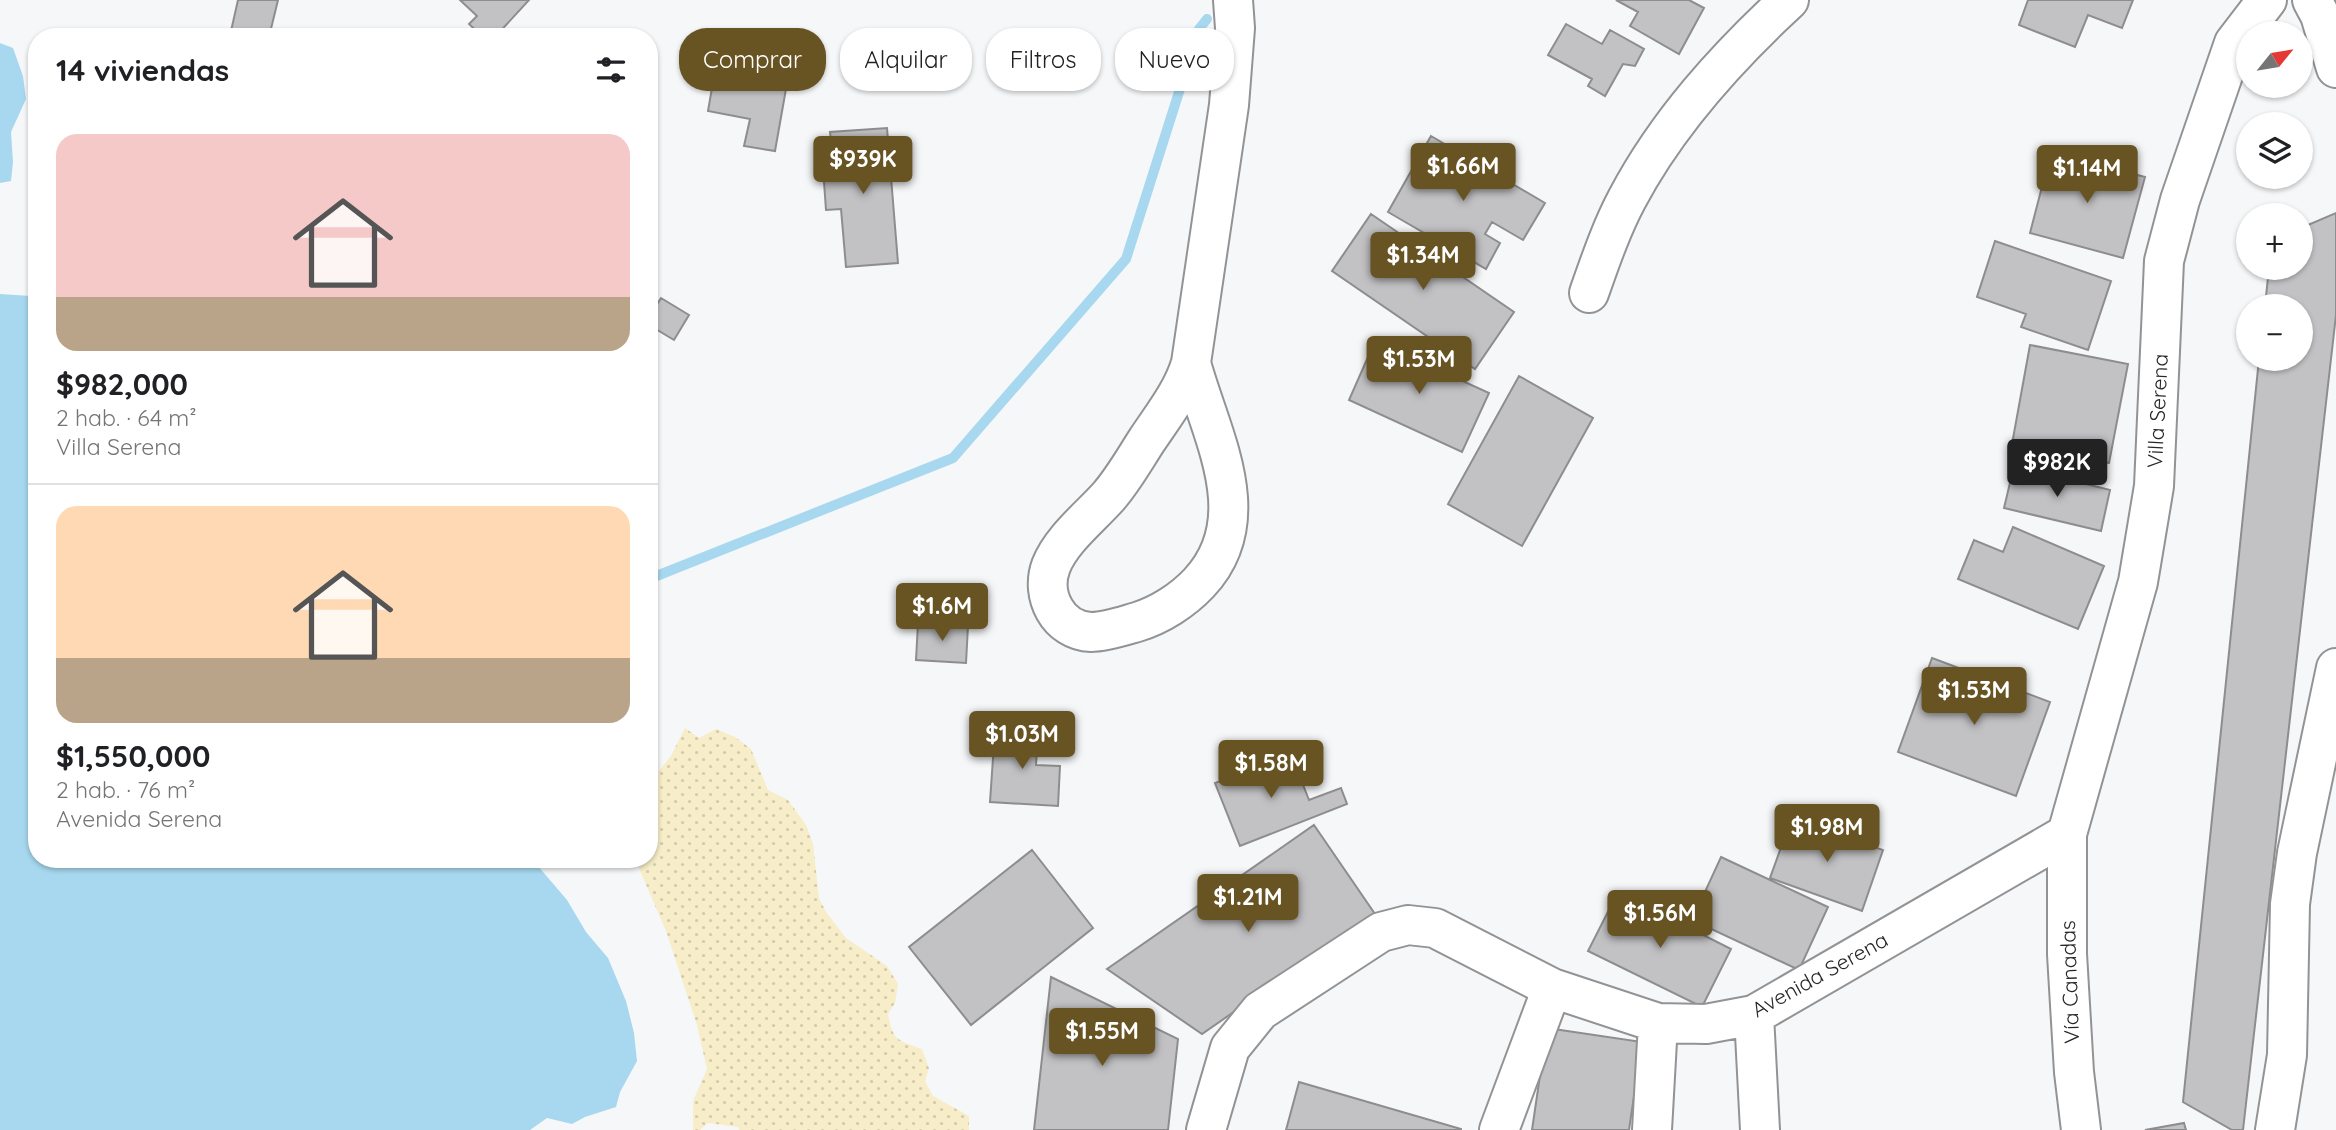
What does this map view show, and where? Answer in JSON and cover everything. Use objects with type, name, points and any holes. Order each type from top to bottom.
[{"type":"street","points":[[1191,363],[1225,471],[1229,506],[1224,544],[1211,568],[1193,589],[1160,612],[1113,629],[1091,632],[1078,630],[1068,625],[1050,604],[1047,593],[1050,569],[1064,545],[1116,488],[1179,392],[1191,363],[1229,105],[1235,28],[1233,0]]},
{"type":"street","points":[[1588,293],[1627,200],[1648,163],[1717,73],[1748,38],[1789,0]]},
{"type":"street","name":"Villa Serena","points":[[2067,834],[2138,582],[2154,486],[2164,261],[2179,200],[2234,43],[2267,0]]},
{"type":"street","points":[[2312,0],[2320,15],[2336,68]]},
{"type":"street","points":[[2275,1130],[2287,1055],[2290,904],[2295,866],[2336,668]]},
{"type":"street","name":"Avenida Serena","points":[[1206,1130],[1230,1048],[1260,1011],[1381,932],[1408,926],[1435,928],[1552,988],[1658,1023],[1706,1024],[1754,1015],[2067,834]]},
{"type":"street","name":"Vía Canadas","points":[[2067,834],[2067,954],[2074,1072],[2081,1130]]},
{"type":"street","points":[[1499,1130],[1552,988]]},
{"type":"street","points":[[1754,1015],[1760,1130]]},
{"type":"street","points":[[1652,1130],[1658,1023]]},
{"type":"sand","points":[[685,728],[699,738],[716,729],[735,737],[751,749],[768,790],[788,800],[806,825],[813,844],[819,898],[826,912],[846,938],[887,966],[898,984],[895,1003],[888,1014],[894,1035],[922,1049],[929,1068],[925,1081],[933,1096],[969,1116],[969,1130],[740,1130],[738,1127],[708,1123],[700,1130],[693,1130],[693,1101],[707,1069],[697,1025],[666,931],[639,868],[658,868],[658,772],[671,756]]},
{"type":"water","points":[[0,43],[13,48],[23,76],[26,99],[11,132],[11,181],[0,183]]},
{"type":"water","points":[[0,294],[28,296],[28,868],[540,868],[567,900],[586,932],[608,958],[626,1001],[637,1061],[620,1092],[616,1107],[572,1124],[547,1118],[530,1130],[0,1130]]},
{"type":"building","points":[[238,0],[278,0],[271,28],[232,28]]},
{"type":"building","points":[[460,0],[529,0],[503,28],[473,28],[469,24],[477,16]]},
{"type":"building","points":[[1616,0],[1689,0],[1704,8],[1679,54],[1630,26],[1638,12]]},
{"type":"building","points":[[2028,0],[2133,0],[2122,28],[2088,15],[2075,47],[2019,25]]},
{"type":"building","points":[[1566,24],[1602,44],[1610,30],[1644,49],[1635,66],[1623,64],[1605,96],[1588,86],[1592,79],[1548,55]]},
{"type":"building","points":[[711,91],[786,91],[775,151],[744,146],[750,119],[708,111]]},
{"type":"building","points":[[887,128],[898,263],[846,267],[841,209],[826,210],[823,168],[834,167],[830,132]]},
{"type":"building","points":[[1431,136],[1545,203],[1523,240],[1492,222],[1485,234],[1500,243],[1486,269],[1388,212]]},
{"type":"building","points":[[2051,152],[2145,177],[2123,258],[2030,233]]},
{"type":"building","points":[[2336,213],[2336,315],[2243,1130],[2232,1130],[2183,1102],[2258,371],[2313,371],[2313,294],[2266,294],[2268,280],[2313,280],[2313,223]]},
{"type":"building","points":[[1371,214],[1514,312],[1475,369],[1332,271]]},
{"type":"building","points":[[1995,241],[2111,281],[2088,350],[2021,327],[2026,314],[1977,297]]},
{"type":"building","points":[[661,298],[689,315],[674,340],[658,330],[658,303]]},
{"type":"building","points":[[1375,341],[1489,393],[1462,452],[1349,400]]},
{"type":"building","points":[[2030,345],[2128,364],[2109,463],[2012,444]]},
{"type":"building","points":[[1519,376],[1593,418],[1522,546],[1448,504]]},
{"type":"building","points":[[2014,466],[2110,490],[2101,531],[2004,508]]},
{"type":"building","points":[[2013,527],[2104,566],[2078,629],[1958,579],[1974,540],[2003,552]]},
{"type":"building","points":[[918,623],[968,626],[966,663],[916,660]]},
{"type":"building","points":[[1932,658],[2050,702],[2016,796],[1898,752]]},
{"type":"building","points":[[995,729],[1038,732],[1036,765],[1060,766],[1058,806],[990,802]]},
{"type":"building","points":[[1291,754],[1309,800],[1341,788],[1347,804],[1240,846],[1215,783]]},
{"type":"building","points":[[1792,817],[1883,850],[1862,911],[1770,878]]},
{"type":"building","points":[[1314,825],[1375,914],[1202,1034],[1107,969]]},
{"type":"building","points":[[1032,850],[1093,928],[971,1025],[909,947]]},
{"type":"building","points":[[1721,857],[1828,907],[1799,970],[1692,920]]},
{"type":"building","points":[[1618,892],[1731,949],[1702,1007],[1588,951]]},
{"type":"building","points":[[1051,977],[1178,1039],[1168,1130],[1034,1130]]},
{"type":"building","points":[[1547,1028],[1642,1042],[1629,1130],[1532,1130]]},
{"type":"building","points":[[1299,1082],[1461,1129],[1461,1130],[1286,1130]]},
{"type":"building","points":[[2184,1123],[2186,1130],[2145,1130]]},
{"type":"waterway","points":[[658,575],[953,458],[1126,259],[1199,29],[1207,19]]}]
